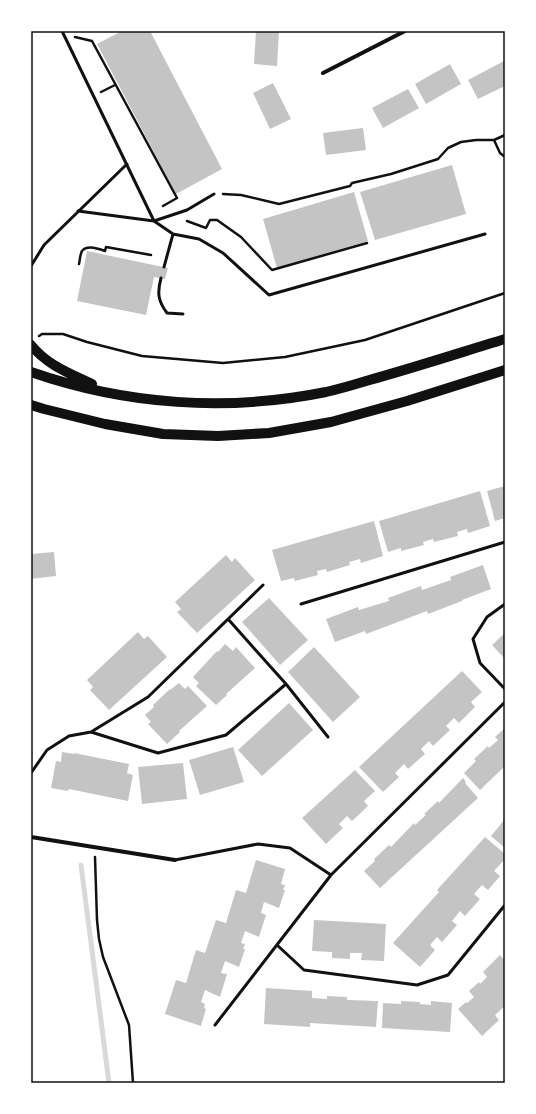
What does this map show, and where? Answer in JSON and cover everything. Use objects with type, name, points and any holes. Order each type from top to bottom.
[{"type":"main road","points":[[31,372],[56,380],[108,392],[167,402],[219,404],[266,401],[333,390],[398,372],[505,339]]},
{"type":"main road","points":[[31,345],[53,366],[108,392]]},
{"type":"main road","points":[[31,404],[44,409],[106,424],[163,434],[218,436],[269,433],[331,422],[407,401],[505,370]]},
{"type":"main road","points":[[31,411],[44,409]]},
{"type":"street","points":[[323,73],[405,31]]},
{"type":"street","points":[[31,837],[175,860]]},
{"type":"lane","points":[[62,31],[154,221],[173,234],[199,239],[223,253],[269,295],[485,234]]},
{"type":"lane","points":[[31,266],[44,245],[127,164]]},
{"type":"lane","points":[[78,211],[154,221],[187,210],[214,194]]},
{"type":"lane","points":[[164,267],[173,234]]},
{"type":"lane","points":[[161,278],[159,287],[160,304],[167,312],[183,314]]},
{"type":"lane","points":[[301,604],[505,542]]},
{"type":"lane","points":[[31,773],[47,750],[69,736],[91,732],[148,697],[263,585]]},
{"type":"lane","points":[[505,604],[488,617],[473,639],[480,662],[505,689]]},
{"type":"lane","points":[[228,619],[286,684],[328,736]]},
{"type":"lane","points":[[91,732],[158,753],[226,734],[286,684]]},
{"type":"lane","points":[[215,1025],[331,874],[505,702]]},
{"type":"lane","points":[[175,860],[258,844],[290,848],[331,874]]},
{"type":"lane","points":[[277,945],[304,970],[417,985],[448,975],[505,905]]},
{"type":"path","points":[[67,41],[75,37],[92,41],[177,198],[163,206]]},
{"type":"path","points":[[94,96],[115,85]]},
{"type":"path","points":[[214,194],[241,195],[279,204],[350,186],[352,183],[391,174],[438,159],[448,148],[461,142],[494,140],[505,135]]},
{"type":"path","points":[[494,140],[500,152],[505,157]]},
{"type":"path","points":[[185,220],[206,228],[210,220],[217,220],[241,236],[272,270],[367,243]]},
{"type":"path","points":[[79,264],[82,250],[91,247],[105,251],[106,247],[151,255]]},
{"type":"path","points":[[38,336],[42,334],[62,334],[142,356],[223,363],[285,357],[365,340],[505,293]]},
{"type":"path","points":[[95,848],[99,939],[103,957],[129,1025],[133,1083]]},
{"type":"building","points":[[122,31],[150,31],[222,169],[176,194],[97,44]]},
{"type":"building","points":[[256,31],[279,31],[277,66],[254,64]]},
{"type":"building","points":[[504,61],[505,86],[478,99],[468,80]]},
{"type":"building","points":[[450,64],[461,84],[426,104],[415,84]]},
{"type":"building","points":[[273,83],[291,119],[270,129],[253,93]]},
{"type":"building","points":[[408,89],[419,108],[383,128],[372,108]]},
{"type":"building","points":[[363,128],[366,150],[326,155],[323,133]]},
{"type":"building","points":[[452,165],[466,214],[375,240],[360,192]]},
{"type":"building","points":[[354,192],[368,241],[277,268],[263,219]]},
{"type":"building","points":[[87,251],[168,268],[165,279],[154,277],[146,315],[77,301]]},
{"type":"building","points":[[505,486],[505,518],[495,521],[487,491]]},
{"type":"building","points":[[480,491],[490,526],[468,533],[467,529],[457,532],[458,536],[434,542],[433,539],[423,542],[424,545],[401,551],[401,548],[388,552],[379,521]]},
{"type":"building","points":[[374,521],[383,556],[361,563],[360,559],[349,562],[350,565],[327,572],[326,569],[317,571],[318,575],[295,581],[294,578],[281,581],[272,550]]},
{"type":"building","points":[[54,552],[56,576],[31,579],[31,554]]},
{"type":"building","points":[[226,555],[232,562],[235,558],[255,580],[197,633],[177,612],[181,609],[175,602]]},
{"type":"building","points":[[483,565],[491,589],[428,614],[427,611],[366,634],[365,631],[335,642],[326,619],[358,607],[359,610],[389,601],[388,598],[421,586],[422,590],[451,580],[450,577]]},
{"type":"building","points":[[269,598],[308,640],[280,665],[242,622]]},
{"type":"building","points":[[138,632],[144,639],[148,636],[167,657],[109,710],[90,690],[93,687],[87,680]]},
{"type":"building","points":[[505,633],[505,659],[492,645]]},
{"type":"building","points":[[225,644],[233,651],[236,647],[255,668],[216,705],[196,686],[199,683],[193,677]]},
{"type":"building","points":[[314,647],[360,697],[333,722],[288,672]]},
{"type":"building","points":[[462,671],[482,692],[471,702],[475,707],[459,723],[454,718],[446,726],[450,730],[433,746],[429,741],[421,749],[425,754],[408,769],[404,764],[395,773],[399,777],[383,792],[359,767]]},
{"type":"building","points":[[179,683],[185,689],[188,686],[207,706],[167,744],[148,724],[151,722],[145,715],[170,689]]},
{"type":"building","points":[[289,703],[313,730],[262,776],[238,750]]},
{"type":"building","points":[[505,728],[505,766],[480,790],[464,773],[476,761],[474,759],[488,746],[489,748],[498,740],[495,737]]},
{"type":"building","points":[[233,747],[244,782],[200,795],[189,760]]},
{"type":"building","points":[[62,752],[129,764],[127,773],[133,775],[128,801],[69,789],[68,791],[51,788],[56,761],[61,762]]},
{"type":"building","points":[[183,763],[187,799],[142,804],[138,767]]},
{"type":"building","points":[[355,770],[375,791],[364,801],[368,806],[352,821],[347,816],[339,824],[343,828],[326,844],[302,818]]},
{"type":"building","points":[[463,778],[466,782],[465,783],[478,798],[380,888],[364,871],[375,861],[374,859],[389,845],[391,847],[414,823],[415,825],[426,815],[424,814],[438,801],[439,803]]},
{"type":"building","points":[[505,819],[505,848],[491,836]]},
{"type":"building","points":[[485,837],[505,854],[505,859],[494,871],[500,876],[488,890],[482,885],[474,894],[480,899],[465,916],[460,911],[452,921],[457,925],[442,942],[437,937],[430,945],[435,950],[420,967],[393,943],[439,892],[437,890]]},
{"type":"building","points":[[256,860],[285,869],[281,884],[285,885],[283,890],[285,890],[279,908],[264,902],[261,913],[266,915],[259,937],[245,931],[241,943],[245,944],[243,949],[245,949],[239,967],[225,961],[221,973],[227,974],[220,997],[205,990],[201,1002],[205,1004],[204,1008],[206,1009],[201,1026],[165,1014],[176,980],[186,983],[196,950],[205,953],[216,920],[226,923],[236,890],[246,893]]},
{"type":"building","points":[[314,920],[386,924],[384,961],[361,960],[362,953],[350,953],[350,959],[332,958],[332,952],[312,951]]},
{"type":"building","points":[[500,955],[505,961],[505,1006],[495,1015],[499,1020],[482,1036],[458,1009],[474,997],[469,991],[479,982],[480,984],[487,977],[483,972]]},
{"type":"building","points":[[266,988],[312,991],[312,998],[327,999],[327,996],[347,997],[347,1000],[378,1001],[376,1027],[310,1023],[310,1027],[264,1024]]},
{"type":"building","points":[[401,1001],[420,1002],[420,1004],[431,1005],[431,1001],[452,1003],[450,1032],[382,1028],[383,1003],[401,1004]]},
{"type":"waterway","points":[[81,865],[109,1083]]}]
